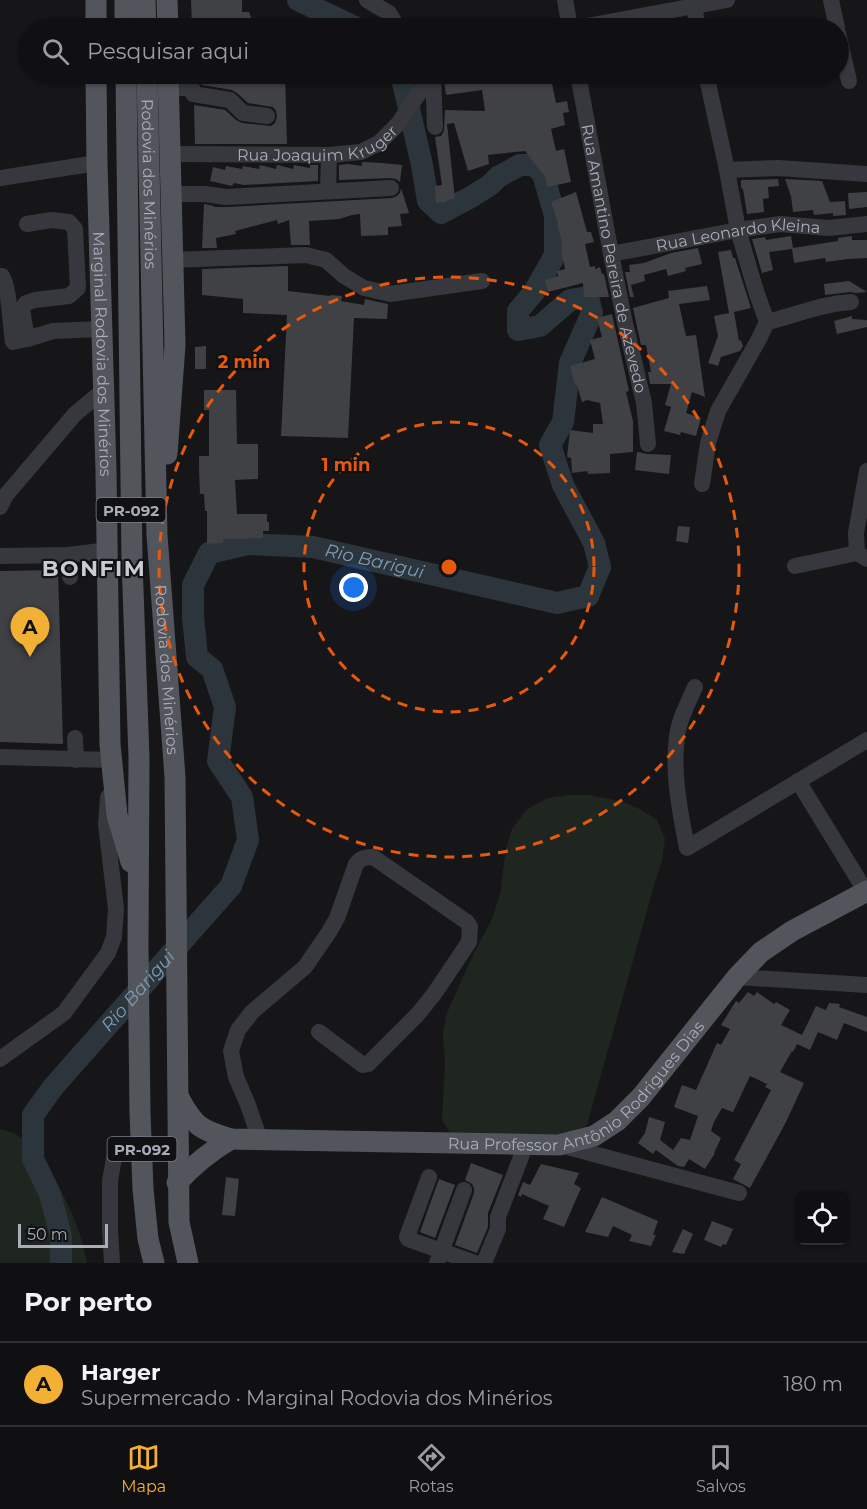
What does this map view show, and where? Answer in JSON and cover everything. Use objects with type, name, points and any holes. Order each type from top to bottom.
[{"type":"main road","points":[[96,0],[96,18]]},
{"type":"main road","points":[[125,0],[125,18]]},
{"type":"main road","points":[[145,0],[146,18]]},
{"type":"main road","points":[[167,0],[168,18]]},
{"type":"main road","name":"Marginal Rodovia dos Minérios","points":[[96,84],[111,760],[117,815],[138,883]]},
{"type":"main road","name":"Rodovia dos Minérios","points":[[126,84],[132,561],[139,758],[139,1034],[143,1189],[148,1239],[154,1263]]},
{"type":"main road","name":"Rodovia dos Minérios","points":[[147,84],[157,535],[175,777],[177,1184],[179,1222],[188,1263]]},
{"type":"main road","points":[[157,535],[168,452],[175,345],[169,87]]},
{"type":"main road","name":"Rua Professor Antônio Rodrigues Dias","points":[[178,1097],[190,1118],[208,1132],[231,1139],[541,1145],[594,1136],[617,1121],[641,1097],[737,977],[761,952],[792,931],[866,891]]},
{"type":"main road","points":[[177,1184],[210,1151],[231,1139]]},
{"type":"street","points":[[367,0],[389,13],[392,18]]},
{"type":"street","points":[[565,0],[568,18]]},
{"type":"street","points":[[630,18],[727,0]]},
{"type":"street","points":[[831,0],[835,18]]},
{"type":"street","points":[[694,6],[696,18]]},
{"type":"street","name":"Rua Joaquim Kruger","points":[[170,154],[330,155],[360,152],[379,143],[398,124],[425,84]]},
{"type":"street","points":[[433,84],[435,127]]},
{"type":"street","name":"Rua Amantino Pereira de Azevedo","points":[[580,84],[611,254],[644,403],[648,444]]},
{"type":"street","points":[[702,484],[708,443],[718,411],[767,322],[738,230],[728,170],[708,84]]},
{"type":"street","points":[[169,87],[193,99],[193,94],[230,100],[243,113],[267,116]]},
{"type":"street","points":[[328,191],[330,155]]},
{"type":"street","points":[[0,178],[97,163]]},
{"type":"street","points":[[728,170],[778,168],[867,174]]},
{"type":"street","points":[[172,200],[205,202],[226,197],[391,188]]},
{"type":"street","points":[[13,342],[22,309],[26,303],[69,296],[78,288],[75,229],[69,222],[51,220],[27,224]]},
{"type":"street","name":"Rua Leonardo Kleina","points":[[611,254],[780,224],[829,228],[867,224]]},
{"type":"street","points":[[172,260],[306,255],[326,260],[344,276],[364,288],[390,294],[482,281]]},
{"type":"street","points":[[0,276],[6,283],[13,342]]},
{"type":"street","points":[[767,322],[819,306],[851,302]]},
{"type":"street","points":[[13,342],[53,331],[102,329]]},
{"type":"street","points":[[0,507],[6,495],[75,414],[104,390]]},
{"type":"street","points":[[795,566],[862,556],[856,533],[867,471]]},
{"type":"street","points":[[0,556],[69,555],[108,550]]},
{"type":"street","points":[[69,555],[70,577]]},
{"type":"street","points":[[695,687],[677,734],[677,799],[687,849],[867,740]]},
{"type":"street","points":[[75,738],[76,759]]},
{"type":"street","points":[[0,757],[111,760],[106,824],[116,909],[114,937],[108,953],[64,1013],[0,1059]]},
{"type":"street","points":[[798,781],[866,891]]},
{"type":"street","points":[[260,1140],[236,1077],[231,1050],[238,1030],[252,1012],[305,967],[330,932],[356,864],[365,857],[373,857],[467,922],[470,927],[470,942],[434,994],[418,1014],[368,1064],[363,1065],[319,1032]]},
{"type":"street","points":[[737,977],[867,985]]},
{"type":"street","points":[[484,1263],[498,1229],[507,1220],[541,1145],[739,1194]]},
{"type":"street","points":[[112,1263],[110,1181],[114,1158],[124,1151],[142,1148]]},
{"type":"street","points":[[429,1177],[408,1239],[439,1257],[475,1263]]},
{"type":"street","points":[[439,1257],[464,1190]]},
{"type":"shaded area","points":[[590,795],[623,802],[642,810],[657,820],[665,839],[662,861],[587,1125],[569,1134],[452,1136],[442,1120],[445,1064],[443,1035],[446,1015],[492,919],[500,894],[506,848],[512,829],[527,809],[548,798]]},
{"type":"shaded area","points":[[0,1129],[15,1134],[26,1142],[54,1179],[80,1234],[87,1263],[0,1263]]},
{"type":"building","points":[[191,0],[242,0],[242,12],[249,12],[251,18],[192,18]]},
{"type":"building","points":[[285,84],[287,144],[195,144],[194,105],[225,110],[242,123],[271,126],[277,117],[273,107],[248,103],[232,90],[202,85]]},
{"type":"building","points":[[444,84],[552,84],[556,103],[567,101],[569,112],[563,113],[565,125],[551,129],[556,151],[564,149],[571,182],[547,187],[545,177],[525,151],[488,155],[489,164],[468,171],[454,123],[447,124],[455,199],[436,203],[435,186],[442,185],[435,137],[441,136],[444,131],[445,110],[485,111],[482,90],[446,95]]},
{"type":"building","points":[[362,162],[402,165],[400,182],[390,178],[339,180],[339,165],[362,166]]},
{"type":"building","points":[[260,165],[276,169],[278,165],[293,169],[294,165],[310,168],[310,165],[318,165],[318,181],[244,185],[234,183],[232,186],[210,181],[213,167],[225,170],[226,166],[259,169]]},
{"type":"building","points":[[778,179],[779,186],[768,187],[769,198],[763,199],[764,212],[747,214],[741,180]]},
{"type":"building","points":[[785,179],[822,181],[830,202],[845,201],[846,215],[833,216],[833,213],[814,215],[813,210],[793,212],[791,196]]},
{"type":"building","points":[[401,188],[409,213],[400,214],[402,226],[388,227],[388,235],[361,236],[360,214],[339,219],[309,221],[310,245],[291,245],[289,220],[278,224],[277,220],[235,231],[236,234],[216,238],[217,248],[202,248],[204,204],[227,207],[392,198],[400,193]]},
{"type":"building","points":[[576,192],[587,232],[591,232],[594,242],[585,244],[590,267],[595,266],[595,269],[600,267],[604,274],[609,297],[584,297],[583,283],[548,292],[545,280],[558,276],[557,271],[565,269],[562,242],[551,202]]},
{"type":"building","points":[[867,192],[867,207],[849,209],[848,193]]},
{"type":"building","points":[[791,236],[793,248],[838,241],[838,238],[852,236],[852,240],[867,240],[867,258],[826,262],[825,258],[794,263],[792,249],[769,252],[773,270],[762,273],[752,239],[765,237],[766,240]]},
{"type":"building","points":[[698,248],[702,264],[685,268],[686,271],[668,276],[666,269],[644,275],[645,281],[631,285],[634,297],[630,297],[625,272],[630,272],[629,265]]},
{"type":"building","points":[[731,250],[751,308],[734,312],[739,341],[741,340],[743,346],[740,351],[721,357],[718,366],[708,363],[718,336],[714,316],[729,313],[718,252]]},
{"type":"building","points":[[288,266],[288,291],[342,296],[341,301],[364,305],[365,299],[388,304],[387,319],[354,318],[348,438],[281,436],[287,315],[243,313],[243,299],[202,295],[202,269]]},
{"type":"building","points":[[849,281],[867,292],[825,295],[824,284]]},
{"type":"building","points":[[707,286],[710,300],[679,304],[686,336],[696,335],[705,397],[692,392],[686,413],[701,418],[696,436],[681,432],[680,435],[664,431],[671,407],[665,405],[671,384],[650,384],[648,372],[651,372],[646,345],[641,345],[633,308],[669,298],[668,291]]},
{"type":"building","points":[[612,314],[629,391],[626,392],[633,421],[633,452],[610,454],[610,473],[588,474],[587,471],[572,473],[571,458],[567,457],[570,430],[593,433],[593,424],[603,424],[600,403],[587,400],[582,402],[570,366],[595,359],[590,340],[602,337],[597,318]]},
{"type":"building","points":[[852,316],[852,319],[867,320],[867,327],[837,334],[834,321]]},
{"type":"building","points":[[206,346],[206,369],[195,369],[195,347]]},
{"type":"building","points":[[204,390],[236,390],[237,444],[258,444],[258,479],[235,480],[237,514],[267,514],[269,531],[263,531],[263,538],[223,539],[223,543],[207,544],[207,511],[205,511],[204,494],[200,494],[199,470],[199,456],[209,456],[209,410],[204,410]]},
{"type":"building","points":[[637,452],[671,455],[669,474],[635,470]]},
{"type":"building","points":[[678,526],[690,527],[688,543],[676,541]]},
{"type":"building","points":[[58,570],[63,744],[0,742],[0,571]]},
{"type":"building","points":[[748,992],[754,996],[757,992],[774,1004],[776,1002],[790,1010],[781,1025],[802,1035],[816,1006],[826,1010],[829,1003],[840,1004],[839,1007],[867,1017],[867,1032],[844,1023],[837,1040],[818,1032],[810,1050],[797,1044],[792,1051],[780,1072],[804,1083],[786,1122],[750,1188],[733,1179],[741,1164],[734,1160],[771,1090],[765,1087],[767,1084],[750,1076],[733,1112],[722,1108],[714,1122],[711,1131],[721,1138],[705,1169],[689,1159],[684,1167],[678,1166],[656,1150],[653,1154],[638,1143],[645,1133],[649,1117],[665,1122],[660,1140],[673,1150],[681,1138],[690,1140],[698,1116],[674,1107],[682,1085],[696,1090],[717,1043],[721,1045],[730,1029],[721,1025],[736,1001],[739,1003]]},
{"type":"building","points":[[471,1163],[503,1175],[488,1213],[488,1227],[477,1253],[455,1245],[474,1193],[472,1184],[465,1180]]},
{"type":"building","points":[[541,1164],[579,1173],[574,1184],[581,1188],[564,1227],[543,1219],[549,1206],[522,1194],[521,1197],[518,1195],[523,1182],[530,1185]]},
{"type":"building","points":[[226,1177],[239,1179],[235,1216],[222,1215]]},
{"type":"building","points":[[439,1179],[455,1185],[435,1238],[420,1232]]},
{"type":"building","points":[[602,1197],[658,1221],[653,1235],[656,1235],[651,1246],[629,1241],[632,1235],[613,1226],[608,1237],[585,1232]]},
{"type":"building","points":[[712,1221],[733,1229],[726,1245],[723,1244],[721,1247],[704,1240]]},
{"type":"building","points":[[683,1229],[693,1234],[684,1254],[672,1252]]},
{"type":"waterway","name":"Rio Barigui","points":[[298,0],[336,18]]},
{"type":"waterway","name":"Rio Barigui","points":[[61,1263],[61,1236],[50,1194],[33,1159],[33,1115],[54,1086],[231,886],[248,840],[242,797],[218,761],[225,707],[212,669],[197,657],[193,585],[209,553],[248,544],[313,547],[557,603],[588,596],[600,567],[594,543],[563,485],[550,445],[563,422],[570,363],[592,313],[588,297],[570,300],[540,326],[518,330],[518,311],[534,292],[555,255],[555,216],[543,174],[534,165],[520,165],[498,177],[471,197],[441,213],[428,201],[403,84]]},
{"type":"place","name":"Harger","points":[[30,657]]},
{"type":"district","name":"BONFIM","points":[[94,568]]}]
